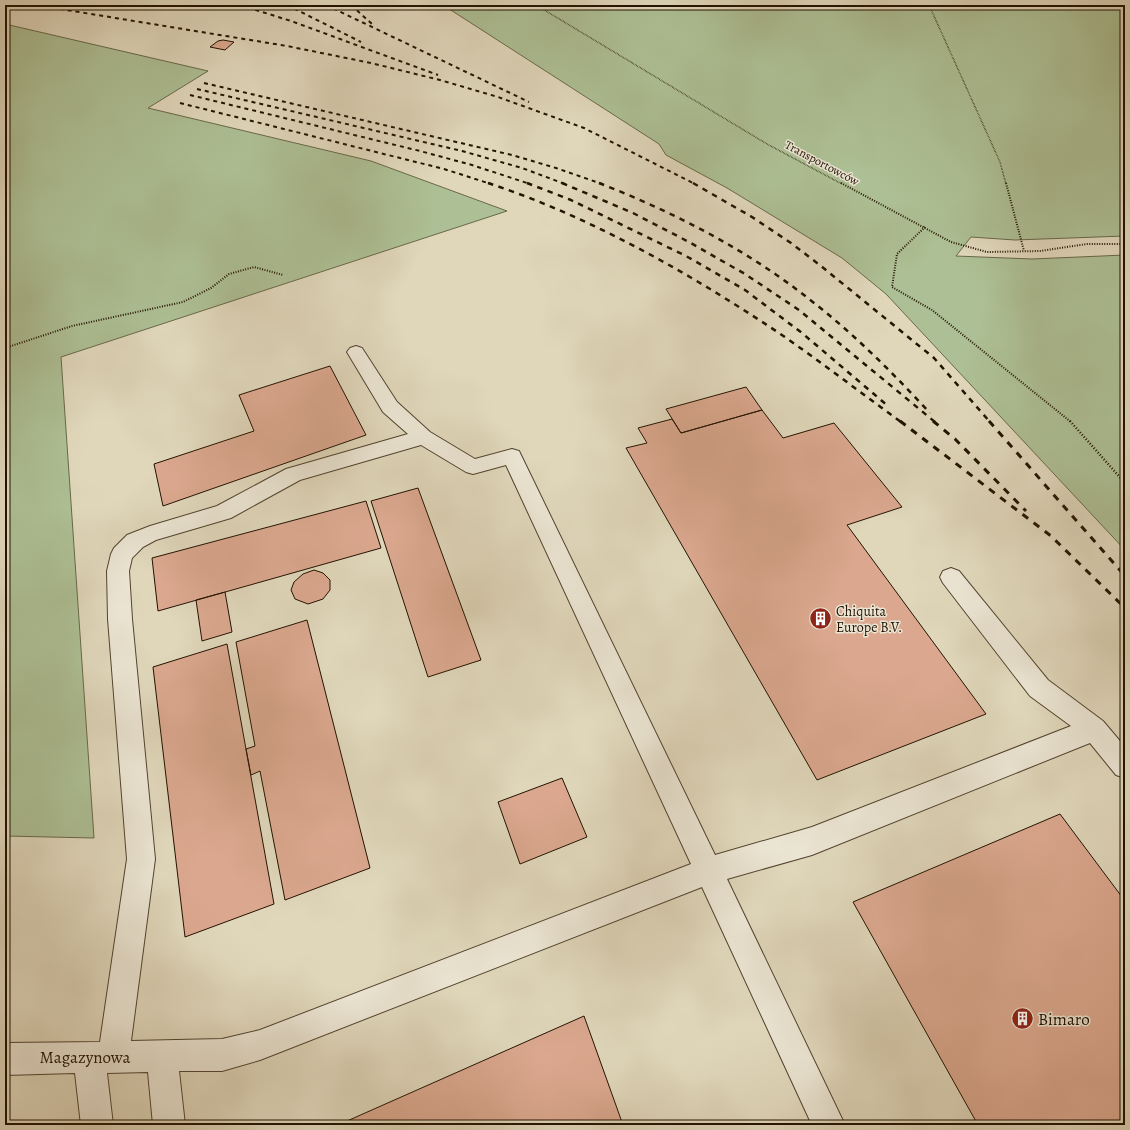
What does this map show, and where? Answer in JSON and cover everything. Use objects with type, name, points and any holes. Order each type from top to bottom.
[{"type":"street","points":[[356,352],[390,407],[423,437],[473,467],[512,456],[829,1125]]},
{"type":"street","points":[[97,1125],[101,1057],[129,952],[141,859],[120,619],[118,571],[122,554],[135,541],[150,534],[224,512],[293,474],[423,437]]},
{"type":"street","points":[[951,577],[1039,688],[1094,729],[1125,766]]},
{"type":"street","name":"Magazynowa","points":[[6,1058],[222,1056],[260,1045],[708,871],[812,841],[1094,729]]},
{"type":"street","points":[[162,1056],[169,1125]]},
{"type":"path","name":"Transportowców","points":[[536,5],[767,144],[952,242],[987,252],[1040,251],[1087,244],[1125,244]]},
{"type":"path","points":[[929,5],[1000,162],[1024,251]]},
{"type":"path","points":[[925,227],[898,254],[892,287],[932,310],[1068,419],[1125,483]]},
{"type":"path","points":[[5,348],[72,326],[183,302],[211,288],[230,274],[242,270],[254,267],[283,275]]},
{"type":"green space","points":[[443,5],[1125,5],[1125,236],[1015,240],[971,237],[956,256],[1032,259],[1125,255],[1125,550],[886,294],[842,258],[727,188],[666,155],[659,144]]},
{"type":"green space","points":[[5,24],[208,71],[148,108],[371,161],[507,211],[61,357],[94,838],[5,836]]},
{"type":"building","points":[[223,40],[234,42],[225,50],[210,47],[218,41]]},
{"type":"building","points":[[330,366],[366,435],[163,506],[154,464],[254,431],[239,395]]},
{"type":"building","points":[[746,387],[762,410],[681,433],[666,409]]},
{"type":"building","name":"Chiquita Europe B.V.","points":[[762,410],[783,438],[834,423],[902,507],[847,525],[986,714],[817,780],[626,448],[647,443],[638,428],[672,419],[681,433]]},
{"type":"building","points":[[418,488],[481,660],[428,677],[371,501]]},
{"type":"building","points":[[366,501],[381,548],[158,611],[152,558]]},
{"type":"building","points":[[314,570],[323,573],[330,580],[330,590],[323,599],[308,604],[295,599],[291,590],[294,582],[303,574]]},
{"type":"building","points":[[225,592],[232,632],[202,641],[196,600]]},
{"type":"building","points":[[307,620],[370,868],[285,900],[260,771],[251,775],[246,749],[255,746],[236,642]]},
{"type":"building","points":[[227,644],[274,904],[185,937],[153,667]]},
{"type":"building","points":[[562,778],[587,837],[520,864],[498,802]]},
{"type":"building","name":"Bimaro","points":[[1060,814],[1125,901],[1125,1125],[978,1125],[853,902]]},
{"type":"building","points":[[584,1016],[623,1125],[338,1125]]},
{"type":"railway","points":[[36,5],[287,46],[371,63],[440,80],[498,97],[584,128],[695,184]]},
{"type":"railway","points":[[240,5],[291,21],[438,75]]},
{"type":"railway","points":[[287,5],[361,42]]},
{"type":"railway","points":[[326,5],[529,102]]},
{"type":"railway","points":[[351,5],[372,24]]},
{"type":"railway","points":[[204,83],[512,155],[602,184]]},
{"type":"railway","points":[[197,89],[462,151],[522,168],[565,184]]},
{"type":"railway","points":[[190,95],[420,151],[472,165],[527,183]]},
{"type":"railway","points":[[180,103],[444,169],[489,183]]},
{"type":"railway","points":[[489,183],[564,212],[675,268],[779,333],[901,422]]},
{"type":"railway","points":[[527,183],[571,200],[686,256],[745,290],[802,333],[888,406]]},
{"type":"railway","points":[[562,183],[633,213],[689,242],[745,274],[799,310],[935,422]]},
{"type":"railway","points":[[599,183],[654,206],[708,233],[760,264],[785,281],[857,339],[930,413]]},
{"type":"railway","points":[[693,183],[752,217],[791,243],[821,266],[934,358],[990,422]]},
{"type":"railway","points":[[900,421],[1051,536],[1125,608]]},
{"type":"railway","points":[[933,421],[955,439],[1026,511]]},
{"type":"railway","points":[[989,421],[1125,576]]},
{"type":"place","name":"Chiquita Europe B.V.","points":[[821,619]]},
{"type":"place","name":"Bimaro","points":[[1022,1019]]}]
